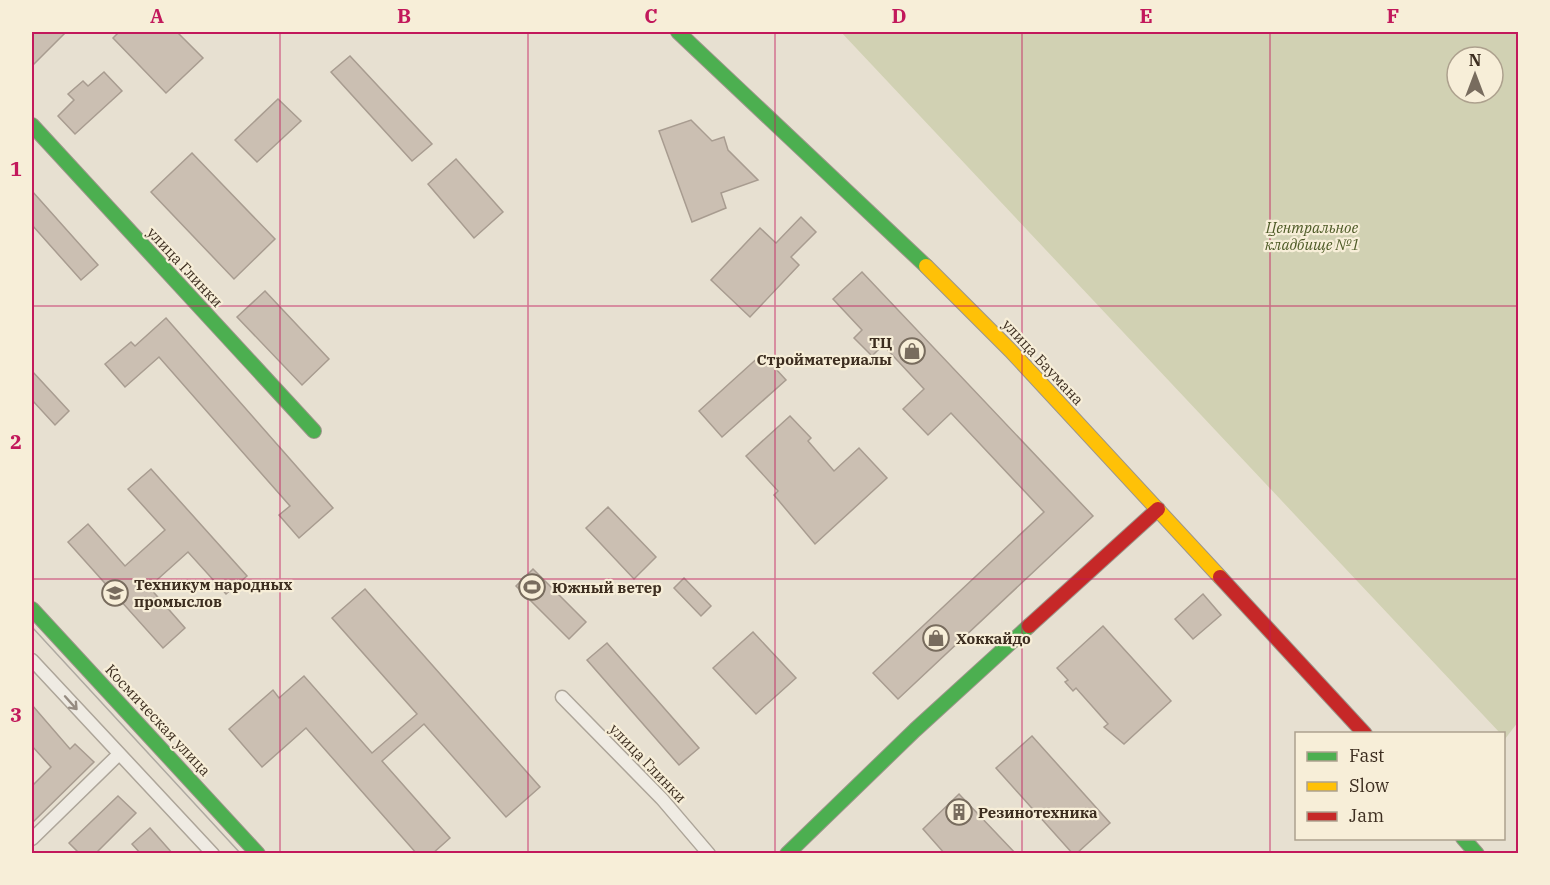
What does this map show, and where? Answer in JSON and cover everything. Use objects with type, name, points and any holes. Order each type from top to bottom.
[{"type":"main road","name":"улица Баумана","points":[[678,32],[917,256],[1011,351],[1363,732]]},
{"type":"main road","name":"улица Глинки","points":[[32,125],[314,432]]},
{"type":"main road","points":[[787,854],[915,730],[1158,509]]},
{"type":"main road","name":"Космическая улица","points":[[32,609],[258,854]]},
{"type":"main road","points":[[1465,840],[1477,854]]},
{"type":"street","points":[[32,660],[118,755],[213,854]]},
{"type":"street","name":"улица Глинки","points":[[562,697],[662,799],[709,854]]},
{"type":"street","points":[[32,839],[118,755]]},
{"type":"green space","name":"Центральное кладбище №1","points":[[841,32],[1518,32],[1518,722],[1505,739],[1505,732],[1499,732]]},
{"type":"building","points":[[32,32],[66,32],[32,66]]},
{"type":"building","points":[[119,32],[177,32],[203,58],[166,93],[113,38]]},
{"type":"building","points":[[350,56],[432,144],[412,161],[331,72]]},
{"type":"building","points":[[104,72],[122,91],[75,134],[58,116],[74,100],[68,94],[83,81],[88,86]]},
{"type":"building","points":[[278,99],[301,121],[257,162],[235,140]]},
{"type":"building","points":[[691,120],[712,141],[724,137],[728,150],[758,180],[721,193],[726,208],[692,222],[659,131]]},
{"type":"building","points":[[192,153],[275,239],[234,279],[151,192]]},
{"type":"building","points":[[456,159],[503,212],[474,238],[428,184]]},
{"type":"building","points":[[32,191],[98,265],[81,280],[32,225]]},
{"type":"building","points":[[801,217],[816,232],[791,257],[799,265],[750,317],[711,280],[760,228],[776,243]]},
{"type":"building","points":[[862,272],[1093,516],[898,699],[873,673],[1044,512],[951,413],[928,435],[903,409],[924,389],[883,345],[872,356],[854,338],[862,330],[833,299]]},
{"type":"building","points":[[265,291],[329,359],[302,385],[237,317]]},
{"type":"building","points":[[166,318],[333,508],[299,538],[279,515],[290,506],[159,357],[125,387],[105,364],[131,342],[135,346]]},
{"type":"building","points":[[762,354],[786,380],[722,437],[699,411]]},
{"type":"building","points":[[32,371],[69,411],[55,425],[32,400]]},
{"type":"building","points":[[790,416],[811,438],[808,441],[834,471],[859,448],[887,478],[815,544],[774,495],[778,491],[746,456]]},
{"type":"building","points":[[151,469],[247,576],[226,594],[188,552],[149,587],[185,628],[163,648],[68,542],[88,524],[125,566],[165,530],[128,489]]},
{"type":"building","points":[[608,507],[656,557],[634,579],[586,528]]},
{"type":"building","points":[[533,569],[586,622],[569,639],[516,586]]},
{"type":"building","points":[[684,578],[711,606],[701,616],[674,588]]},
{"type":"building","points":[[365,589],[540,787],[506,817],[424,724],[382,761],[450,838],[432,854],[417,854],[306,728],[262,767],[229,729],[273,690],[279,698],[304,676],[372,753],[417,714],[332,618]]},
{"type":"building","points":[[1203,594],[1221,615],[1193,639],[1175,619]]},
{"type":"building","points":[[1103,626],[1171,701],[1124,744],[1104,727],[1108,724],[1076,688],[1073,691],[1065,682],[1068,680],[1057,668]]},
{"type":"building","points":[[753,632],[796,678],[756,714],[713,668]]},
{"type":"building","points":[[607,643],[699,748],[679,765],[587,660]]},
{"type":"building","points":[[32,705],[70,749],[75,744],[94,762],[32,823],[32,786],[51,767],[32,746]]},
{"type":"building","points":[[1032,736],[1110,823],[1076,854],[1073,854],[996,768]]},
{"type":"building","name":"Резинотехника","points":[[959,794],[1016,854],[945,854],[923,829]]},
{"type":"building","points":[[118,796],[136,813],[95,854],[80,854],[69,843]]},
{"type":"building","points":[[150,828],[173,854],[141,854],[132,844]]},
{"type":"tram line","points":[[32,627],[241,854]]},
{"type":"traffic: fast","points":[[678,32],[926,266]]},
{"type":"traffic: fast","points":[[32,125],[314,431]]},
{"type":"traffic: fast","points":[[32,609],[258,854]]},
{"type":"traffic: fast","points":[[787,854],[915,730],[1029,626]]},
{"type":"traffic: fast","points":[[1465,840],[1477,854]]},
{"type":"traffic: slow","points":[[926,266],[1011,351],[1220,577]]},
{"type":"traffic: jam","points":[[1029,626],[1158,509]]},
{"type":"traffic: jam","points":[[1220,577],[1363,732]]},
{"type":"place","name":"ТЦ Стройматериалы","points":[[912,351]]},
{"type":"place","name":"Южный ветер","points":[[532,587]]},
{"type":"place","name":"Техникум народных промыслов","points":[[115,593]]},
{"type":"place","name":"Хоккайдо","points":[[936,638]]},
{"type":"place","name":"Резинотехника","points":[[959,812]]}]
